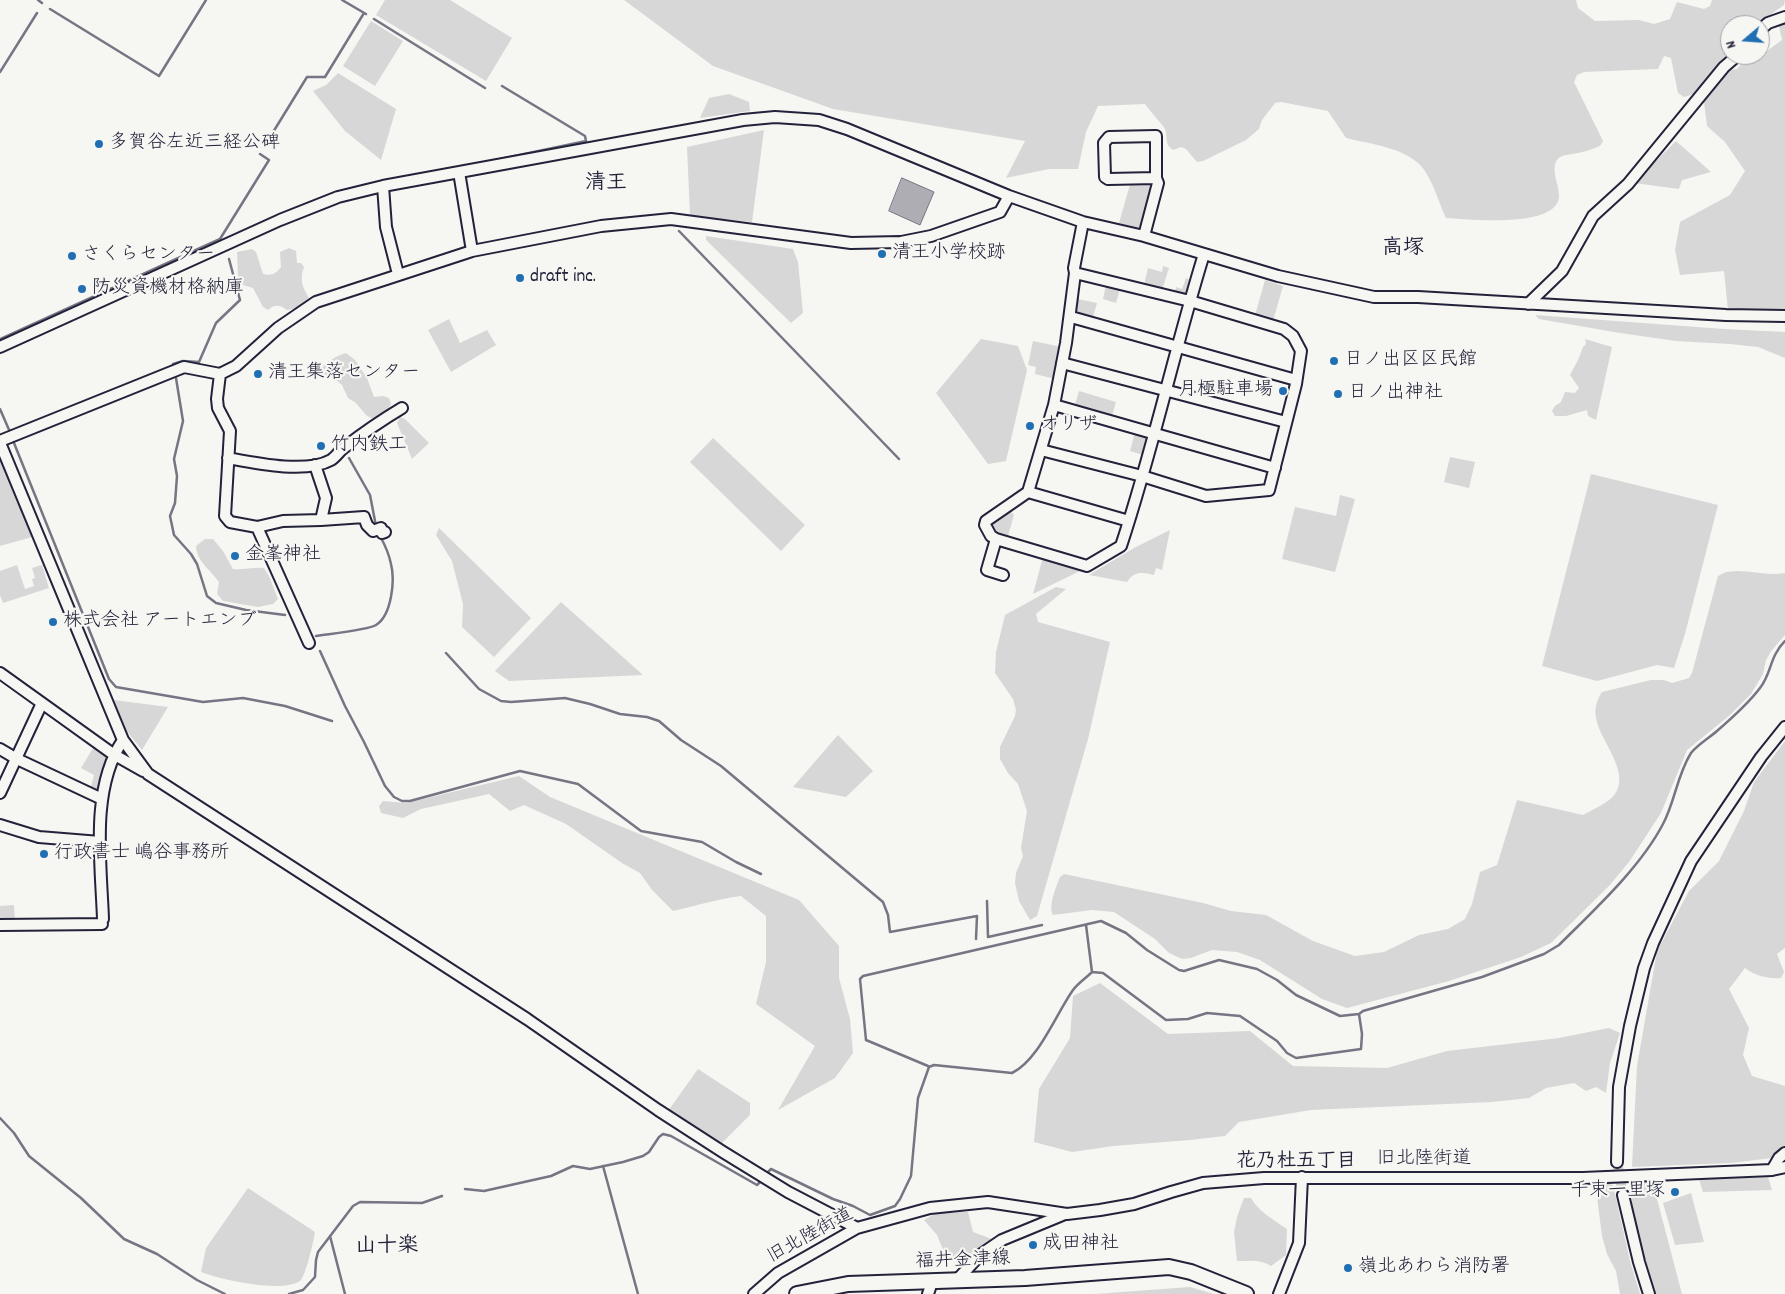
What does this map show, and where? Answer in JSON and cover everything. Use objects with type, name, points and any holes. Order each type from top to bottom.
[{"type":"main road","name":"福井金津線","points":[[798,1294],[848,1284],[930,1288],[957,1280],[1025,1278],[1169,1267],[1202,1276],[1246,1294]]},
{"type":"street","points":[[1770,22],[1785,17]]},
{"type":"street","points":[[1528,304],[1562,271],[1593,216],[1628,184],[1726,65]]},
{"type":"street","points":[[0,347],[280,220],[338,197],[383,186],[743,120],[782,118],[820,120],[847,129],[1009,196],[1083,222],[1144,236],[1278,276],[1374,297],[1418,297],[1726,316],[1785,316]]},
{"type":"street","points":[[1144,236],[1158,183],[1156,178],[1156,136],[1109,137],[1104,143],[1105,177],[1108,180],[1156,178]]},
{"type":"street","points":[[458,172],[472,251]]},
{"type":"street","points":[[383,186],[386,227],[398,274]]},
{"type":"street","points":[[148,774],[123,740],[1,446],[184,367],[220,374],[236,366],[278,328],[316,302],[472,251],[601,226],[671,219],[851,244],[901,242],[931,236],[1000,212],[1009,196]]},
{"type":"street","points":[[1083,222],[1074,268],[1070,317],[1054,405],[1028,492],[986,520],[985,525],[991,536],[996,539],[1087,566],[1121,546],[1130,521],[1204,254]]},
{"type":"street","points":[[1041,450],[1142,476],[1206,496],[1268,490],[1296,384],[1301,351],[1293,336],[1284,329],[1190,300],[1075,273]]},
{"type":"street","points":[[1070,317],[1296,380]]},
{"type":"street","points":[[1062,363],[1286,422]]},
{"type":"street","points":[[220,374],[217,399],[218,408],[230,431],[226,516],[230,522],[258,527],[282,521],[364,517],[367,525],[373,531],[381,528],[382,533],[385,532]]},
{"type":"street","points":[[1054,405],[1275,468]]},
{"type":"street","points":[[228,458],[279,466],[315,465],[330,460],[373,426],[402,408]]},
{"type":"street","points":[[315,465],[326,498],[321,520]]},
{"type":"street","points":[[1028,492],[1130,521]]},
{"type":"street","points":[[258,527],[309,643]]},
{"type":"street","points":[[996,539],[987,570],[1003,575]]},
{"type":"street","points":[[0,673],[113,754],[148,774],[526,1019],[658,1110],[788,1192],[857,1228]]},
{"type":"street","points":[[0,793],[42,703]]},
{"type":"street","points":[[1618,1162],[1619,1087],[1630,1026],[1644,968],[1653,943],[1691,861],[1761,757],[1785,727]]},
{"type":"street","points":[[0,925],[103,921],[100,842],[102,799],[113,754],[123,740]]},
{"type":"street","points":[[0,749],[102,799]]},
{"type":"street","points":[[0,825],[39,837],[100,842]]},
{"type":"street","points":[[1772,1170],[1779,1158],[1785,1153]]},
{"type":"street","name":"旧北陸街道","points":[[957,1280],[980,1255],[1002,1240],[1067,1214],[1134,1204],[1203,1183],[1302,1177],[1583,1178],[1772,1170],[1785,1167]]},
{"type":"street","points":[[1279,1294],[1299,1243],[1302,1177]]},
{"type":"street","points":[[1623,1195],[1639,1262],[1649,1294]]},
{"type":"street","name":"旧北陸街道","points":[[754,1294],[778,1273],[857,1228],[930,1208],[988,1202],[1067,1214]]},
{"type":"shaded area","points":[[385,0],[450,0],[512,38],[486,81],[376,15]]},
{"type":"shaded area","points":[[624,0],[1576,0],[1578,8],[1595,21],[1639,20],[1654,24],[1670,19],[1677,2],[1704,9],[1710,6],[1712,0],[1785,0],[1784,5],[1770,15],[1720,15],[1720,65],[1723,65],[1704,86],[1691,95],[1684,97],[1678,93],[1671,58],[1664,56],[1658,69],[1584,72],[1577,75],[1574,82],[1603,141],[1600,146],[1584,152],[1562,156],[1557,161],[1555,170],[1559,197],[1554,207],[1543,214],[1509,220],[1446,218],[1429,177],[1421,166],[1396,150],[1346,138],[1328,111],[1281,102],[1275,103],[1262,120],[1259,129],[1246,140],[1203,161],[1197,162],[1186,149],[1181,147],[1173,150],[1170,148],[1167,143],[1165,129],[1145,104],[1098,106],[1086,132],[1078,169],[1049,169],[1006,178],[1025,141],[833,109],[713,66]]},
{"type":"shaded area","points":[[371,21],[403,41],[375,86],[343,66]]},
{"type":"shaded area","points":[[1785,24],[1785,310],[1728,310],[1724,271],[1680,275],[1675,250],[1680,222],[1730,195],[1745,171],[1725,142],[1707,126],[1704,102],[1730,70],[1737,69],[1740,65],[1770,65],[1770,49],[1782,40],[1779,26]]},
{"type":"shaded area","points":[[338,73],[396,109],[381,160],[345,131],[313,91],[326,85]]},
{"type":"shaded area","points":[[729,94],[749,102],[750,111],[700,118],[709,98]]},
{"type":"shaded area","points":[[764,130],[752,222],[690,216],[687,147]]},
{"type":"shaded area","points":[[1676,141],[1711,172],[1682,180],[1679,189],[1634,183]]},
{"type":"shaded area","points":[[902,178],[934,192],[920,225],[889,211]]},
{"type":"shaded area","points":[[1150,180],[1154,186],[1142,227],[1139,229],[1119,223],[1131,181]]},
{"type":"shaded area","points":[[706,236],[793,249],[798,262],[803,313],[791,323],[706,240]]},
{"type":"shaded area","points":[[289,248],[296,251],[297,263],[301,263],[304,267],[302,284],[309,298],[297,308],[287,310],[278,306],[268,310],[263,307],[253,288],[243,285],[238,275],[237,252],[252,249],[256,252],[263,274],[268,275],[275,273],[281,267],[280,252]]},
{"type":"shaded area","points":[[1163,266],[1169,268],[1162,290],[1144,285],[1148,268],[1162,272]]},
{"type":"shaded area","points":[[1186,278],[1191,281],[1186,297],[1174,295],[1176,287],[1182,289]]},
{"type":"shaded area","points":[[1265,280],[1283,286],[1272,324],[1254,319]]},
{"type":"shaded area","points":[[1106,285],[1120,289],[1116,303],[1103,299]]},
{"type":"shaded area","points":[[1078,299],[1097,303],[1092,320],[1077,315],[1075,310]]},
{"type":"shaded area","points":[[1535,315],[1785,332],[1785,358],[1758,347],[1676,341],[1620,333],[1539,319]]},
{"type":"shaded area","points":[[449,319],[460,343],[487,330],[496,345],[451,372],[428,330]]},
{"type":"shaded area","points":[[981,339],[1018,346],[1027,370],[1006,461],[988,464],[936,393]]},
{"type":"shaded area","points":[[1585,339],[1612,347],[1596,420],[1588,416],[1587,410],[1566,416],[1555,416],[1552,411],[1561,402],[1565,392],[1575,393],[1579,388],[1570,375],[1586,344]]},
{"type":"shaded area","points":[[1033,341],[1061,347],[1055,379],[1035,374],[1036,367],[1028,365]]},
{"type":"shaded area","points":[[346,353],[355,360],[367,378],[374,397],[383,396],[389,398],[391,404],[385,415],[373,419],[366,415],[356,403],[348,398],[342,385],[336,380],[321,375],[319,372],[330,360]]},
{"type":"shaded area","points":[[1079,391],[1116,402],[1111,419],[1074,408]]},
{"type":"shaded area","points":[[400,417],[405,419],[429,443],[412,459],[397,423]]},
{"type":"shaded area","points":[[1135,432],[1145,435],[1147,439],[1143,455],[1130,451]]},
{"type":"shaded area","points":[[713,438],[805,525],[781,551],[690,462]]},
{"type":"shaded area","points":[[1450,457],[1475,462],[1469,488],[1444,482]]},
{"type":"shaded area","points":[[0,458],[32,537],[0,546]]},
{"type":"shaded area","points":[[1591,474],[1718,505],[1685,634],[1674,668],[1657,665],[1597,681],[1542,666]]},
{"type":"shaded area","points":[[1340,495],[1355,499],[1335,572],[1282,559],[1295,507],[1336,516]]},
{"type":"shaded area","points":[[1009,510],[1014,515],[1008,536],[993,531],[990,525],[991,521]]},
{"type":"shaded area","points":[[439,528],[531,618],[494,657],[462,627],[463,604],[452,561],[436,535]]},
{"type":"shaded area","points":[[1170,530],[1162,570],[1156,568],[1154,575],[1146,573],[1135,574],[1127,582],[1089,575],[1134,548]]},
{"type":"shaded area","points":[[205,539],[213,539],[223,551],[233,569],[264,568],[278,599],[273,604],[258,607],[223,601],[217,594],[219,582],[201,561],[197,552],[196,546]]},
{"type":"shaded area","points":[[1043,557],[1084,569],[1033,594]]},
{"type":"shaded area","points":[[17,565],[25,589],[34,586],[32,579],[35,578],[32,568],[42,565],[49,588],[3,603],[0,595],[0,571]]},
{"type":"shaded area","points":[[1726,572],[1785,573],[1785,635],[1766,660],[1763,674],[1751,694],[1730,715],[1687,750],[1661,813],[1629,862],[1609,886],[1551,943],[1521,957],[1449,981],[1347,1008],[1322,999],[1260,960],[1237,952],[1212,950],[1191,958],[1182,959],[1169,953],[1155,939],[1114,912],[1092,910],[1053,915],[1051,907],[1053,896],[1060,877],[1064,874],[1203,903],[1231,911],[1266,915],[1313,941],[1355,956],[1384,952],[1419,935],[1448,929],[1465,919],[1472,904],[1480,872],[1497,865],[1517,800],[1583,815],[1613,797],[1619,785],[1619,776],[1617,766],[1598,726],[1595,714],[1600,695],[1602,692],[1651,680],[1664,680],[1672,683],[1689,678],[1692,673],[1718,576]]},
{"type":"shaded area","points":[[1056,587],[1066,589],[1036,614],[1038,622],[1110,642],[1088,739],[1037,916],[1030,920],[1019,901],[1015,883],[1016,873],[1023,856],[1021,848],[1027,811],[1018,784],[1008,773],[1000,759],[1000,747],[1016,710],[1013,699],[995,673],[996,652],[1005,615]]},
{"type":"shaded area","points":[[561,602],[643,675],[509,681],[495,671]]},
{"type":"shaded area","points":[[114,700],[168,707],[142,750],[125,729]]},
{"type":"shaded area","points":[[838,735],[873,771],[846,797],[793,787]]},
{"type":"shaded area","points":[[1785,741],[1785,948],[1777,954],[1784,972],[1781,978],[1771,978],[1757,975],[1745,968],[1729,989],[1749,1028],[1743,1055],[1752,1076],[1785,1086],[1785,1150],[1772,1158],[1731,1163],[1632,1167],[1637,1066],[1657,951],[1689,891],[1719,861],[1744,811],[1754,782]]},
{"type":"shaded area","points":[[95,745],[107,754],[109,758],[99,790],[96,792],[90,790],[94,775],[81,768]]},
{"type":"shaded area","points":[[519,776],[550,797],[799,900],[839,946],[839,978],[850,1019],[853,1053],[835,1078],[778,1110],[815,1046],[756,1004],[766,962],[766,916],[741,896],[673,911],[652,890],[640,873],[622,863],[566,824],[524,805],[510,811],[489,794],[421,809],[403,818],[381,813],[379,806],[383,801],[406,803]]},
{"type":"shaded area","points":[[14,905],[15,923],[0,923],[0,906]]},
{"type":"shaded area","points":[[1100,983],[1168,1034],[1250,1031],[1293,1066],[1387,1068],[1447,1051],[1559,1038],[1609,1028],[1620,1033],[1610,1063],[1606,1093],[1596,1087],[1586,1091],[1574,1083],[1546,1088],[1529,1098],[1492,1102],[1311,1110],[1239,1122],[1225,1136],[1113,1146],[1072,1152],[1034,1142],[1039,1089],[1070,1038],[1073,996]]},
{"type":"shaded area","points":[[698,1069],[750,1103],[750,1115],[722,1143],[668,1111]]},
{"type":"shaded area","points":[[1768,1177],[1772,1190],[1703,1192],[1699,1179]]},
{"type":"shaded area","points":[[1652,1180],[1682,1294],[1656,1294],[1630,1212],[1632,1203],[1630,1183]]},
{"type":"shaded area","points":[[1605,1183],[1613,1185],[1630,1261],[1640,1294],[1620,1294],[1616,1271],[1607,1254],[1602,1236],[1597,1197],[1598,1188]]},
{"type":"shaded area","points":[[248,1188],[315,1232],[308,1264],[301,1280],[282,1286],[268,1286],[237,1282],[201,1272],[206,1248]]},
{"type":"shaded area","points":[[1691,1193],[1704,1242],[1675,1245],[1663,1203]]},
{"type":"shaded area","points":[[1244,1198],[1251,1198],[1262,1211],[1287,1229],[1286,1255],[1271,1266],[1259,1261],[1237,1261],[1234,1232]]},
{"type":"shaded area","points":[[968,1212],[973,1232],[992,1239],[966,1256],[946,1257],[937,1235],[924,1220],[936,1213]]},
{"type":"shaded area","points":[[1190,1287],[1214,1294],[1095,1294]]},
{"type":"waterway","points":[[38,0],[42,3]]},
{"type":"waterway","points":[[50,9],[159,76],[206,0]]},
{"type":"waterway","points":[[342,0],[366,14]]},
{"type":"waterway","points":[[0,72],[37,13]]},
{"type":"waterway","points":[[267,142],[307,77],[325,77],[364,13]]},
{"type":"waterway","points":[[374,19],[485,88]]},
{"type":"waterway","points":[[472,165],[586,141],[585,136],[502,86]]},
{"type":"waterway","points":[[0,339],[220,239],[269,160],[260,154]]},
{"type":"waterway","points":[[679,231],[899,459]]},
{"type":"waterway","points":[[173,364],[183,361],[199,362],[216,323],[240,300],[229,259]]},
{"type":"waterway","points":[[176,378],[183,421],[174,459],[177,476],[175,503],[170,516],[174,535],[191,554],[197,564],[207,596],[216,603],[246,610],[285,615]]},
{"type":"waterway","points":[[0,409],[10,432]]},
{"type":"waterway","points":[[14,443],[109,679],[116,687],[203,702],[243,698],[285,706],[332,721]]},
{"type":"waterway","points":[[349,458],[370,495],[376,526]]},
{"type":"waterway","points":[[316,636],[372,627],[386,614],[391,597],[393,579],[389,557],[380,536]]},
{"type":"waterway","points":[[765,1175],[771,1169],[870,1215],[895,1206],[911,1176],[918,1098],[929,1067],[934,1065],[1012,1073],[1021,1067],[1038,1048],[1073,990],[1092,972],[1103,973],[1166,1020],[1188,1019],[1207,1013],[1240,1016],[1277,1041],[1287,1053],[1296,1058],[1361,1049],[1362,1034],[1359,1014],[1363,1011],[1482,977],[1544,954],[1559,945],[1587,918],[1642,857],[1667,816],[1682,770],[1691,753],[1734,716],[1755,694],[1767,677],[1773,659],[1785,641]]},
{"type":"waterway","points":[[320,651],[385,786],[394,797],[402,801],[410,801],[520,771],[578,784],[641,831],[702,842],[761,874]]},
{"type":"waterway","points":[[446,653],[479,689],[501,701],[565,698],[620,714],[647,717],[659,721],[681,740],[721,766],[883,902],[888,915],[890,932],[977,916],[976,939]]},
{"type":"waterway","points":[[987,901],[988,937],[1042,925]]},
{"type":"waterway","points":[[928,1066],[866,1040],[860,979],[863,976],[1101,921],[1126,933],[1147,950],[1179,970],[1184,971],[1219,960],[1257,969],[1277,980],[1296,995],[1340,1016],[1359,1014]]},
{"type":"waterway","points":[[1086,925],[1092,972]]},
{"type":"waterway","points":[[0,1118],[14,1133],[29,1156],[81,1198],[124,1239],[157,1254],[197,1280],[225,1294]]},
{"type":"waterway","points":[[465,1189],[484,1191],[551,1176],[573,1166],[590,1169],[623,1162],[643,1156],[649,1152],[663,1134],[671,1136],[757,1185],[762,1180]]},
{"type":"waterway","points":[[603,1166],[638,1294]]},
{"type":"waterway","points":[[289,1294],[303,1290],[315,1277],[318,1252],[353,1206],[360,1202],[422,1203],[442,1196]]},
{"type":"waterway","points":[[330,1236],[345,1294]]},
{"type":"tunnel","points":[[1617,1162],[1623,1195]]},
{"type":"place","name":"多賀谷左近三経公碑","points":[[99,144]]},
{"type":"place","name":"清王小学校跡","points":[[882,254]]},
{"type":"place","name":"さくらセンター","points":[[72,256]]},
{"type":"place","name":"draft inc.","points":[[520,278]]},
{"type":"place","name":"防災資機材格納庫","points":[[82,289]]},
{"type":"place","name":"日ノ出区区民館","points":[[1334,361]]},
{"type":"place","name":"清王集落センター","points":[[258,374]]},
{"type":"place","name":"月極駐車場","points":[[1283,391]]},
{"type":"place","name":"日ノ出神社","points":[[1338,394]]},
{"type":"place","name":"オリザ","points":[[1030,426]]},
{"type":"place","name":"竹内鉄工","points":[[321,446]]},
{"type":"place","name":"金峯神社","points":[[235,556]]},
{"type":"place","name":"株式会社 アートエンブ","points":[[53,622]]},
{"type":"place","name":"行政書士 嶋谷事務所","points":[[44,854]]},
{"type":"place","name":"千束一里塚","points":[[1675,1192]]},
{"type":"place","name":"成田神社","points":[[1033,1245]]},
{"type":"place","name":"嶺北あわら消防署","points":[[1348,1268]]},
{"type":"district","name":"清王","points":[[606,185]]},
{"type":"district","name":"高塚","points":[[1403,250]]},
{"type":"district","name":"花乃杜五丁目","points":[[1296,1163]]},
{"type":"district","name":"山十楽","points":[[387,1248]]}]
